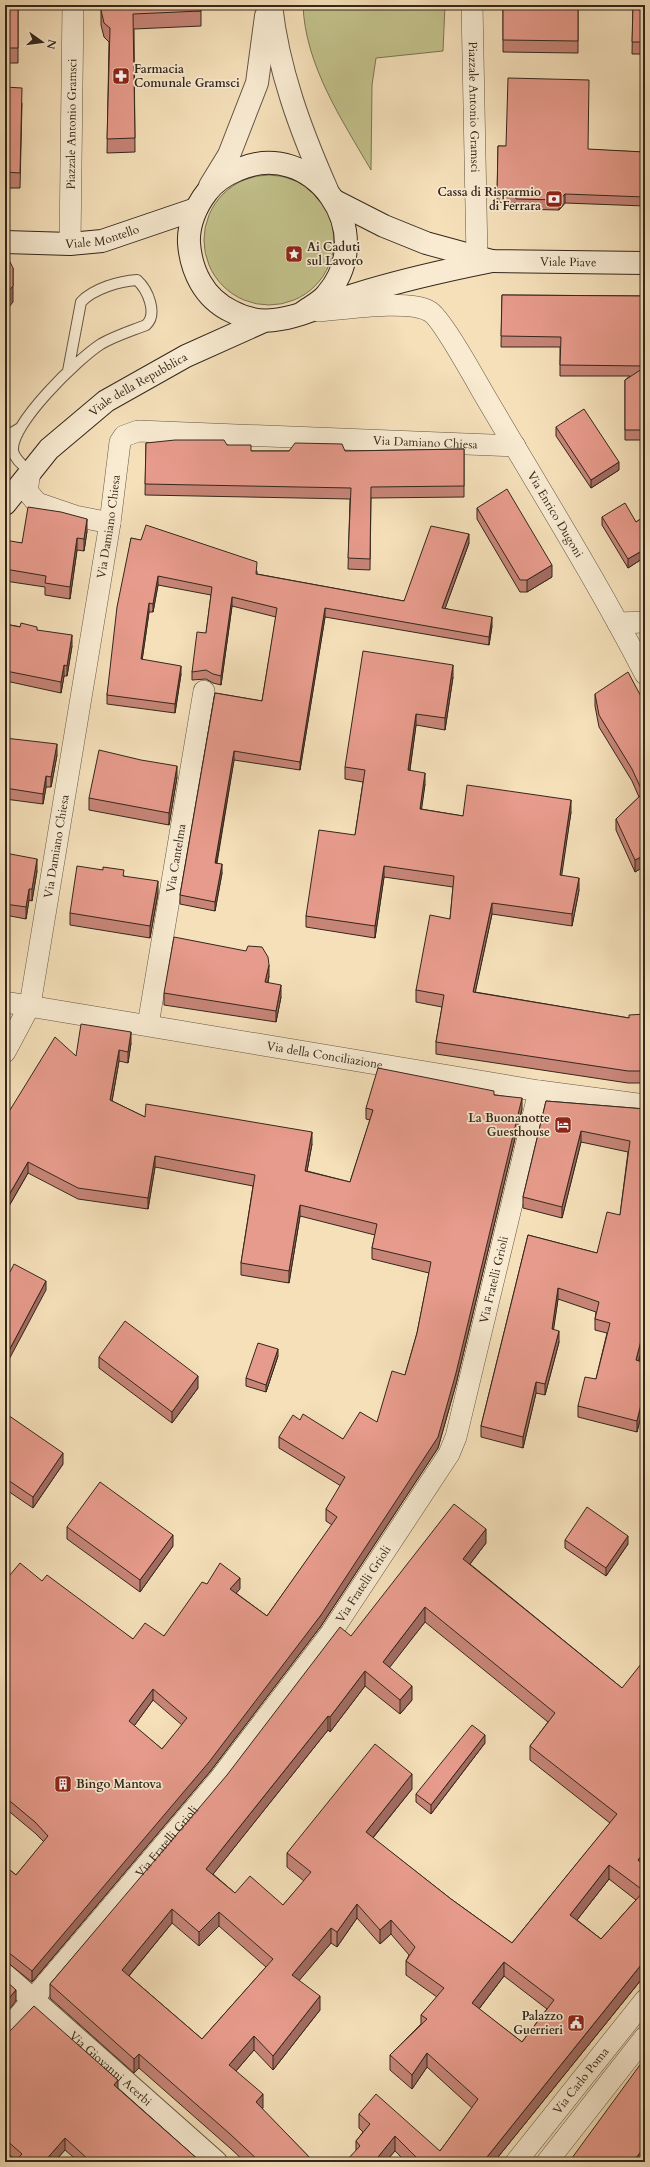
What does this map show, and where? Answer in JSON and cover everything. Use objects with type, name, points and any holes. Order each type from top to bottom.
[{"type":"main road","points":[[268,5],[256,83],[229,155],[196,209],[189,237],[190,259],[198,279],[208,294],[223,307],[243,317],[275,320],[302,313],[356,294],[485,259]]},
{"type":"main road","points":[[271,5],[286,82],[308,146],[346,230],[345,255],[338,277],[327,295],[302,313]]},
{"type":"main road","points":[[210,186],[222,176],[250,164],[278,163],[295,167],[308,173],[331,195],[384,226],[426,243],[485,259]]},
{"type":"main road","name":"Viale Montello","points":[[5,242],[70,244],[102,241],[196,209]]},
{"type":"main road","name":"Viale Piave","points":[[485,259],[645,263]]},
{"type":"main road","name":"Viale della Repubblica","points":[[5,504],[49,449],[106,401],[186,356],[264,320]]},
{"type":"main road","name":"Via Giovanni Acerbi","points":[[5,1975],[34,1999],[216,2162]]},
{"type":"street","name":"Piazzale Antonio Gramsci","points":[[70,244],[73,5]]},
{"type":"street","name":"Piazzale Antonio Gramsci","points":[[472,5],[485,259]]},
{"type":"street","name":"Via Enrico Dugoni","points":[[302,313],[379,306],[419,306],[431,311],[462,358],[515,446],[618,623],[645,674]]},
{"type":"street","name":"Via Damiano Chiesa","points":[[5,1052],[30,1005],[110,524],[120,442],[124,436],[138,431],[515,446]]},
{"type":"street","points":[[30,472],[28,491],[37,503],[75,516],[110,524]]},
{"type":"street","points":[[618,623],[645,622]]},
{"type":"street","name":"Via Cantelma","points":[[148,1025],[204,691]]},
{"type":"street","name":"Via della Conciliazione","points":[[5,1002],[539,1091],[645,1105]]},
{"type":"street","name":"Via Fratelli Grioli","points":[[5,2032],[218,1781],[322,1645],[449,1454],[456,1437],[539,1091]]},
{"type":"street","name":"Via Carlo Poma","points":[[516,2162],[645,2000]]},
{"type":"street","name":"Via Carlo Poma","points":[[547,2162],[645,2037]]},
{"type":"lane","points":[[30,472],[16,457],[13,451],[20,428],[37,405],[68,371],[99,345],[146,325],[152,320],[153,312],[142,285],[137,280],[130,280],[94,292],[88,295],[81,302],[68,371]]},
{"type":"lane","points":[[5,437],[20,428]]},
{"type":"shaded area","points":[[303,5],[445,5],[443,51],[376,58],[372,85],[371,170],[337,112],[318,70],[310,49],[305,27]]},
{"type":"shaded area","points":[[269,175],[294,180],[315,194],[329,215],[334,240],[329,265],[315,286],[294,300],[269,305],[244,300],[223,286],[209,265],[204,240],[209,215],[223,194],[244,180]]},
{"type":"building","points":[[5,5],[18,5],[18,48],[5,48]]},
{"type":"building","name":"Farmacia Comunale Gramsci","points":[[103,5],[200,5],[201,11],[133,14],[135,138],[107,139],[110,28],[104,23],[101,10]]},
{"type":"building","points":[[503,5],[578,5],[578,41],[503,40]]},
{"type":"building","points":[[633,5],[645,5],[645,42],[632,42]]},
{"type":"building","points":[[508,78],[589,80],[588,149],[644,152],[645,95],[645,197],[565,194],[559,200],[516,199],[516,194],[497,193],[498,146],[506,146]]},
{"type":"building","points":[[5,87],[22,88],[20,173],[5,172]]},
{"type":"building","points":[[5,259],[9,260],[13,268],[13,286],[5,295]]},
{"type":"building","points":[[502,295],[645,296],[645,366],[560,365],[561,337],[501,336]]},
{"type":"building","points":[[645,367],[645,430],[625,430],[625,380]]},
{"type":"building","points":[[584,409],[619,462],[591,480],[556,427]]},
{"type":"building","points":[[175,440],[224,440],[227,445],[251,445],[251,451],[289,451],[295,443],[342,444],[345,451],[464,449],[464,486],[371,487],[370,559],[348,558],[351,488],[145,484],[146,443]]},
{"type":"building","points":[[507,489],[552,565],[527,580],[520,580],[477,508]]},
{"type":"building","points":[[625,503],[636,522],[645,516],[645,549],[628,559],[602,517]]},
{"type":"building","points":[[28,507],[61,512],[87,519],[84,539],[77,538],[70,587],[45,583],[46,576],[5,569],[5,540],[22,543]]},
{"type":"building","points":[[146,525],[257,562],[256,574],[404,601],[431,526],[469,534],[442,608],[492,617],[489,637],[325,608],[300,762],[234,751],[215,863],[222,864],[215,902],[180,895],[215,693],[262,701],[277,608],[232,597],[221,676],[206,670],[192,672],[197,632],[206,633],[212,587],[158,576],[153,604],[149,603],[141,659],[181,666],[175,704],[107,695],[117,607],[131,538],[141,540]]},
{"type":"building","points":[[21,623],[37,627],[37,630],[72,635],[67,666],[64,665],[61,682],[5,672],[5,624],[20,627]]},
{"type":"building","points":[[363,651],[453,665],[445,718],[416,714],[408,770],[425,773],[420,809],[463,816],[467,785],[571,800],[560,875],[579,878],[572,914],[492,903],[473,992],[629,1018],[629,1015],[645,1014],[645,1071],[628,1071],[436,1042],[444,995],[416,990],[430,915],[450,919],[454,876],[384,866],[375,926],[306,916],[319,830],[355,835],[365,770],[345,767]]},
{"type":"building","points":[[628,672],[645,704],[645,855],[635,860],[616,819],[643,793],[632,769],[599,715],[595,694]]},
{"type":"building","points":[[5,738],[57,744],[51,777],[46,776],[43,794],[5,788]]},
{"type":"building","points":[[99,750],[141,760],[177,766],[169,813],[89,798]]},
{"type":"building","points":[[5,853],[37,859],[32,889],[29,889],[26,907],[5,904]]},
{"type":"building","points":[[77,866],[103,870],[103,867],[124,870],[123,876],[158,881],[150,926],[70,913]]},
{"type":"building","points":[[174,937],[246,951],[248,946],[262,947],[268,957],[269,965],[265,982],[281,985],[276,1011],[164,993]]},
{"type":"building","points":[[81,1024],[131,1032],[128,1052],[119,1050],[110,1100],[145,1117],[146,1104],[312,1132],[305,1171],[350,1182],[373,1110],[366,1108],[378,1068],[494,1091],[494,1095],[522,1098],[456,1373],[438,1437],[321,1615],[209,1762],[32,1971],[8,1952],[5,1952],[5,1866],[16,1875],[48,1836],[35,1822],[5,1797],[5,1581],[20,1563],[42,1581],[47,1575],[133,1639],[145,1623],[164,1636],[202,1582],[207,1584],[220,1563],[240,1578],[230,1589],[267,1616],[337,1517],[326,1509],[345,1477],[279,1437],[293,1415],[300,1420],[303,1414],[343,1439],[360,1412],[377,1422],[392,1371],[405,1375],[417,1333],[431,1262],[372,1248],[377,1224],[300,1205],[289,1271],[241,1263],[255,1175],[155,1156],[148,1198],[78,1188],[28,1162],[5,1202],[5,1115],[9,1109],[10,1110],[55,1037],[76,1056]],"holes":[[[153,1689],[187,1718],[162,1749],[129,1721]]]},
{"type":"building","points":[[546,1101],[645,1109],[645,1325],[636,1360],[645,1363],[645,1388],[637,1421],[578,1406],[585,1377],[596,1379],[610,1323],[595,1319],[599,1302],[558,1288],[552,1329],[559,1331],[545,1384],[536,1382],[523,1437],[481,1426],[528,1235],[597,1253],[607,1212],[620,1215],[630,1141],[581,1131],[562,1207],[523,1197]]},
{"type":"building","points":[[14,1264],[46,1281],[5,1358],[5,1282]]},
{"type":"building","points":[[125,1321],[198,1376],[172,1412],[99,1357]]},
{"type":"building","points":[[258,1343],[278,1349],[266,1385],[246,1378]]},
{"type":"building","points":[[5,1413],[63,1453],[33,1497],[5,1478]]},
{"type":"building","points":[[100,1482],[173,1535],[140,1580],[67,1527]]},
{"type":"building","points":[[454,1504],[486,1529],[463,1559],[622,1688],[645,1659],[645,1851],[638,1860],[645,1866],[645,1960],[483,2162],[421,2162],[395,2136],[374,2162],[345,2162],[360,2146],[356,2141],[370,2124],[359,2114],[376,2094],[440,2151],[478,2099],[427,2053],[412,2075],[390,2055],[427,2019],[421,2015],[444,1988],[406,1961],[415,1947],[391,1920],[380,1930],[357,1904],[337,1932],[331,1928],[292,1975],[320,1996],[273,2056],[254,2036],[229,2065],[263,2094],[256,2102],[314,2162],[260,2162],[139,2054],[134,2059],[50,1984],[227,1775],[340,1627],[351,1636]],"holes":[[[425,1607],[555,1713],[530,1746],[617,1814],[512,1943],[451,1899],[366,1832],[412,1774],[375,1744],[287,1853],[311,1872],[283,1905],[250,1876],[235,1893],[206,1869],[328,1716],[330,1717],[365,1671],[400,1700],[412,1686],[383,1662]],[[609,1865],[644,1891],[601,1939],[570,1915]],[[172,1909],[199,1932],[219,1912],[273,1959],[202,2039],[122,1970]],[[504,1962],[554,2000],[522,2042],[472,2003]]]},
{"type":"building","points":[[587,1507],[628,1536],[606,1568],[565,1540]]},
{"type":"building","points":[[472,1725],[485,1735],[431,1805],[416,1794]]},
{"type":"building","points":[[5,1980],[16,1990],[5,2003]]},
{"type":"building","points":[[34,2006],[118,2080],[114,2085],[201,2162],[131,2162],[126,2157],[122,2162],[96,2162],[94,2160],[94,2162],[91,2162],[65,2138],[44,2162],[14,2162],[22,2154],[5,2139],[5,2032],[9,2032]]},
{"type":"building","points":[[645,2058],[645,2146],[633,2162],[569,2162]]},
{"type":"place","name":"Farmacia Comunale Gramsci","points":[[121,76]]},
{"type":"place","name":"Cassa di Risparmio di Ferrara","points":[[554,199]]},
{"type":"place","name":"Ai Caduti sul Lavoro","points":[[294,254]]},
{"type":"place","name":"La Buonanotte Guesthouse","points":[[563,1125]]},
{"type":"place","name":"Bingo Mantova","points":[[63,1784]]},
{"type":"place","name":"Palazzo Guerrieri","points":[[576,2023]]}]
